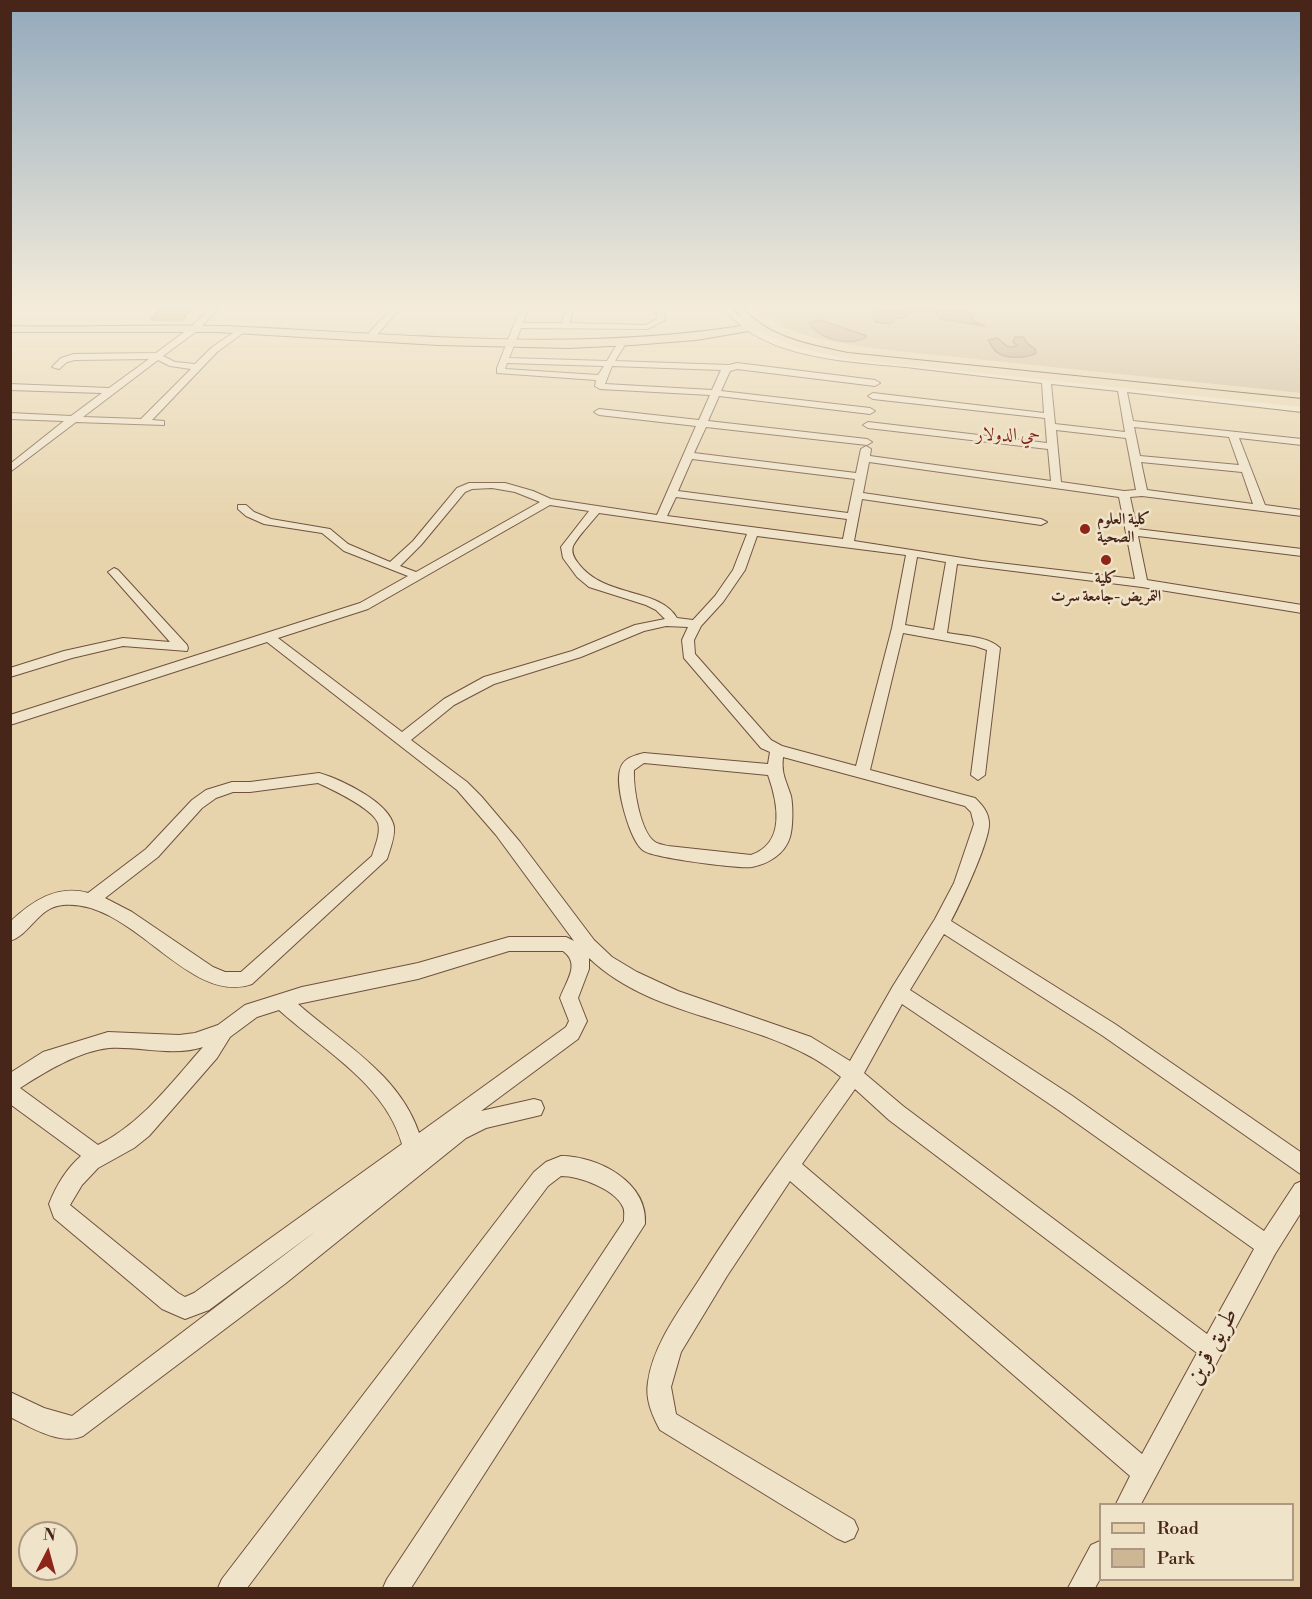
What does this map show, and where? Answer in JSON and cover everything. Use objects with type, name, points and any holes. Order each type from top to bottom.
[{"type":"main road","points":[[1048,379],[1302,404]]},
{"type":"main road","points":[[1106,379],[1302,399]]},
{"type":"street","points":[[10,469],[127,379]]},
{"type":"street","points":[[144,422],[185,379]]},
{"type":"street","points":[[601,379],[600,386],[607,388],[716,393],[870,411]]},
{"type":"street","points":[[661,518],[722,379]]},
{"type":"street","points":[[839,379],[875,383]]},
{"type":"street","points":[[848,543],[867,442],[875,379]]},
{"type":"street","points":[[1016,379],[1121,387],[1302,409]]},
{"type":"street","points":[[1046,382],[1056,483]]},
{"type":"street","points":[[10,387],[111,391]]},
{"type":"street","points":[[1121,387],[1142,493]]},
{"type":"street","points":[[873,396],[1050,416]]},
{"type":"street","points":[[599,412],[867,442]]},
{"type":"street","points":[[10,416],[161,423]]},
{"type":"street","points":[[1127,423],[1302,442]]},
{"type":"street","points":[[868,425],[1054,447]]},
{"type":"street","points":[[1052,427],[1130,435]]},
{"type":"street","points":[[1233,435],[1260,507]]},
{"type":"street","points":[[688,455],[860,477]]},
{"type":"street","points":[[1134,458],[1244,469]]},
{"type":"street","points":[[864,459],[1056,483],[1124,494],[1142,493],[1302,513]]},
{"type":"street","points":[[393,566],[417,543],[461,490],[467,486],[490,485],[527,492],[548,502],[753,532],[848,543],[952,560],[1142,583],[1302,609]]},
{"type":"street","points":[[672,493],[853,517]]},
{"type":"street","points":[[1124,494],[1142,583]]},
{"type":"street","points":[[856,495],[1041,522]]},
{"type":"street","points":[[10,720],[364,606],[548,502]]},
{"type":"street","points":[[242,507],[249,515],[273,524],[314,528],[332,533],[346,549],[417,576]]},
{"type":"street","points":[[597,508],[567,547],[567,556],[583,577],[591,583],[662,608],[670,615],[672,621]]},
{"type":"street","points":[[753,532],[739,570],[719,599],[696,624],[688,640],[689,655],[760,739],[777,750],[970,802],[978,810],[982,824],[962,883],[941,924],[899,992],[853,1075],[727,1254],[674,1343],[660,1374],[659,1395],[662,1411],[668,1422],[845,1529]]},
{"type":"street","points":[[1132,532],[1302,553]]},
{"type":"street","points":[[862,773],[898,628],[912,553]]},
{"type":"street","points":[[940,635],[952,560]]},
{"type":"street","points":[[114,572],[181,647],[199,659]]},
{"type":"street","points":[[402,740],[436,712],[481,684],[586,650],[649,624],[672,621],[696,624]]},
{"type":"street","points":[[898,628],[994,648],[978,775]]},
{"type":"street","points":[[269,637],[462,786],[483,807],[580,934],[604,961],[634,980],[711,1011],[794,1038],[824,1053],[896,1113],[1212,1351]]},
{"type":"street","points":[[10,673],[69,654],[123,642],[181,647]]},
{"type":"street","points":[[774,770],[644,758],[634,760],[627,770],[626,786],[640,836],[650,847],[668,852],[751,861],[769,855],[782,837],[784,816],[784,799],[774,770],[777,750]]},
{"type":"street","points":[[10,934],[20,923],[47,903],[67,897],[93,898],[127,917],[174,953],[216,978],[229,982],[246,979],[379,859],[386,832],[385,820],[376,811],[333,782],[319,778],[222,789],[197,804],[152,853],[93,898]]},
{"type":"street","points":[[941,924],[1109,1030],[1302,1165]]},
{"type":"street","points":[[10,1084],[50,1058],[108,1040],[179,1043],[195,1041],[224,1031],[251,1011],[302,994],[418,971],[509,944],[566,944],[578,954],[582,968],[569,998],[578,1021],[572,1033],[413,1146],[201,1302],[185,1308],[170,1301],[61,1211],[59,1204],[70,1183],[87,1162],[128,1141],[142,1129],[210,1052],[224,1031]]},
{"type":"street","points":[[899,992],[1064,1102],[1267,1246]]},
{"type":"street","points":[[282,1001],[301,1019],[352,1058],[386,1091],[403,1118],[413,1146]]},
{"type":"street","points":[[10,1092],[97,1156]]},
{"type":"street","points":[[10,1404],[42,1420],[75,1428],[269,1282],[459,1131],[482,1119],[534,1108]]},
{"type":"street","points":[[231,1588],[541,1179],[559,1167],[571,1166],[594,1173],[627,1193],[633,1203],[634,1224],[396,1588]]},
{"type":"street","points":[[790,1167],[1144,1473]]},
{"type":"street","name":"طريق قرين","points":[[1129,1503],[1267,1246],[1302,1191]]},
{"type":"street","points":[[1081,1588],[1099,1557]]},
{"type":"green space","points":[[1163,379],[1301,379],[1301,393]]},
{"type":"place","name":"كلية العلوم الصحية","points":[[1085,529]]},
{"type":"place","name":"كلية التمريض-جامعة سرت","points":[[1106,560]]},
{"type":"district","name":"حي الدولار","points":[[1008,436]]}]
